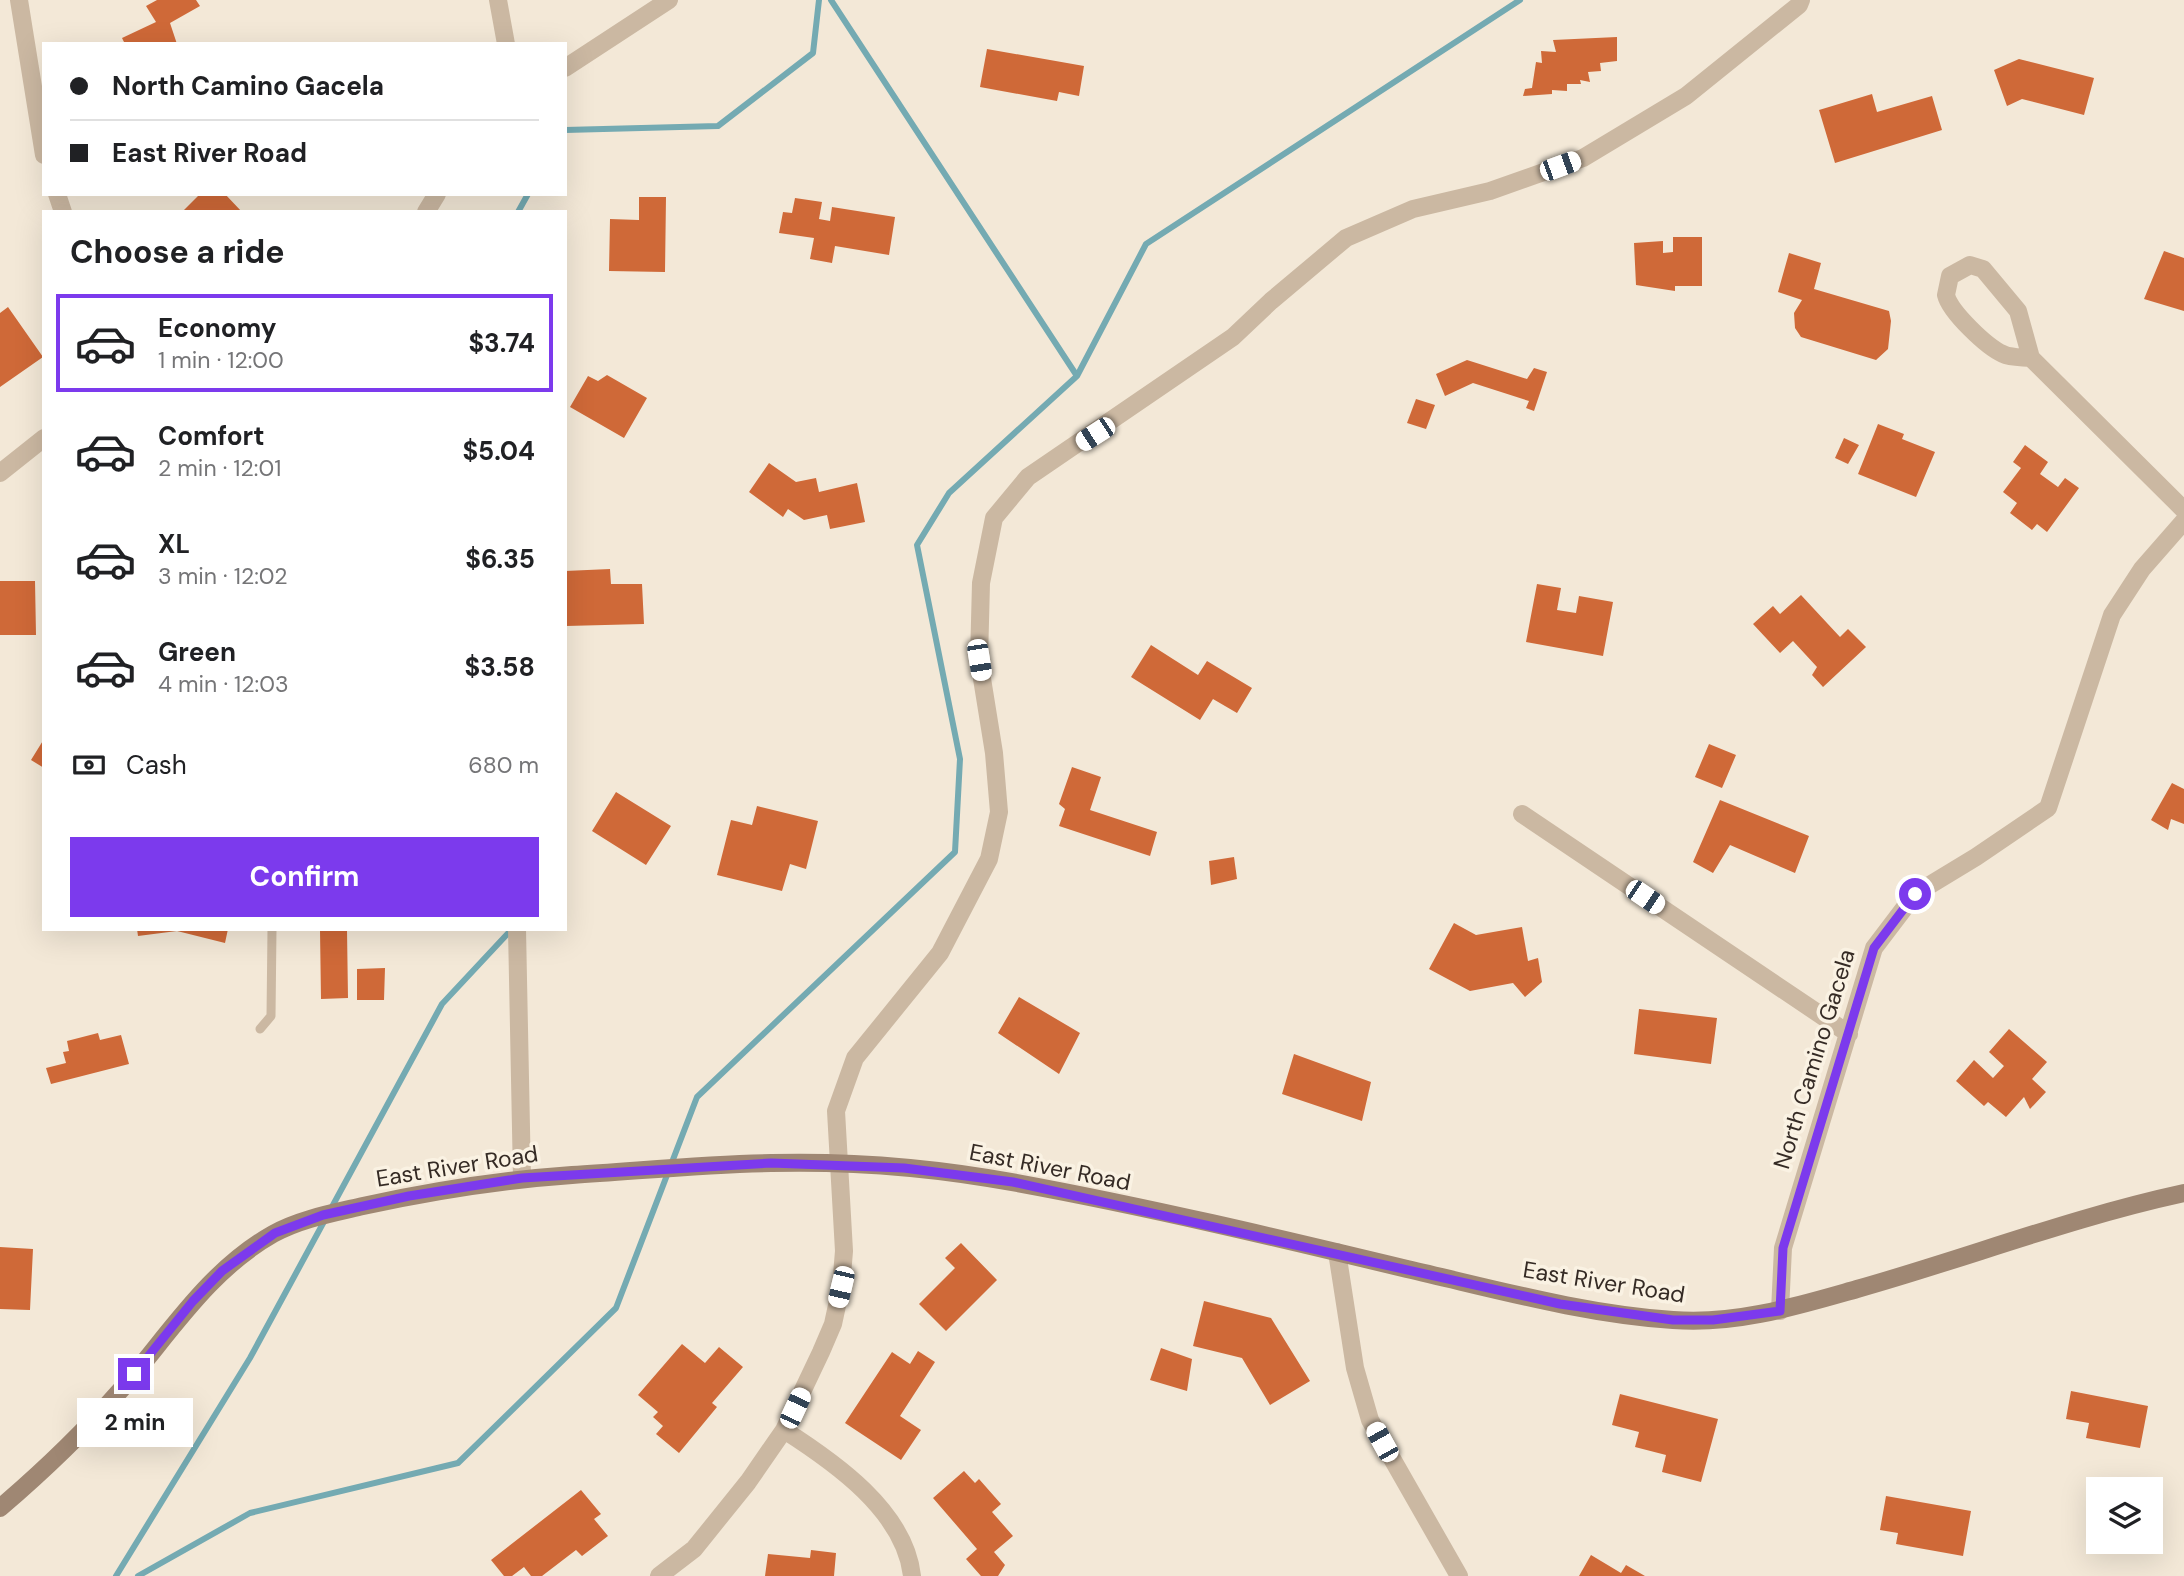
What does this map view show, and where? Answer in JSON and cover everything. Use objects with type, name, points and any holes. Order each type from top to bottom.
[{"type":"street","points":[[19,0],[42,143]]},
{"type":"street","points":[[498,0],[506,42]]},
{"type":"street","points":[[567,67],[669,0]]},
{"type":"street","points":[[659,1576],[694,1549],[717,1523],[784,1430],[833,1324],[841,1287],[844,1251],[836,1111],[855,1058],[940,953],[989,859],[999,812],[994,752],[979,660],[981,583],[994,518],[1028,477],[1233,337],[1270,301],[1346,238],[1413,209],[1490,191],[1583,158],[1686,96],[1799,5],[1801,0]]},
{"type":"street","points":[[2031,358],[2005,355],[1994,349],[1959,316],[1946,295],[1950,276],[1969,265],[1983,269],[2018,311],[2031,358],[2184,510]]},
{"type":"street","points":[[0,473],[42,440]]},
{"type":"street","name":"North Camino Gacela","points":[[1780,1311],[1783,1248],[1874,948],[1915,894],[2048,808],[2112,615],[2142,569],[2184,521]]},
{"type":"street","points":[[1522,814],[1849,1034]]},
{"type":"street","points":[[517,931],[522,1178]]},
{"type":"street","name":"East River Road","points":[[0,1508],[46,1469],[119,1392],[193,1301],[222,1271],[275,1233],[335,1212],[409,1196],[522,1178],[771,1163],[841,1164],[1013,1182],[1337,1252],[1560,1304],[1673,1320],[1713,1320],[1780,1311],[1928,1269],[2073,1220],[2184,1193]]},
{"type":"street","points":[[1337,1252],[1355,1368],[1370,1420],[1459,1576]]},
{"type":"street","points":[[784,1430],[831,1460],[869,1494],[893,1526],[912,1576]]},
{"type":"lane","points":[[260,1029],[271,1016],[272,931]]},
{"type":"building","points":[[157,0],[196,0],[200,6],[170,23],[176,42],[124,42],[122,38],[156,22],[146,6]]},
{"type":"building","points":[[1617,37],[1617,61],[1600,63],[1601,71],[1588,72],[1590,82],[1580,80],[1581,84],[1567,84],[1567,91],[1552,90],[1552,94],[1523,96],[1525,89],[1532,88],[1536,62],[1542,63],[1541,51],[1556,52],[1553,40]]},
{"type":"building","points":[[987,49],[1084,66],[1079,96],[1059,92],[1057,101],[980,87]]},
{"type":"building","points":[[2019,59],[2094,78],[2084,115],[2022,99],[2007,106],[1994,70]]},
{"type":"building","points":[[1872,94],[1877,112],[1932,96],[1942,130],[1835,163],[1819,110]]},
{"type":"building","points":[[198,196],[227,196],[240,210],[184,210]]},
{"type":"building","points":[[639,197],[666,197],[665,272],[609,271],[610,219],[639,220]]},
{"type":"building","points":[[795,198],[822,202],[819,219],[830,221],[832,207],[895,217],[889,255],[835,246],[832,263],[810,259],[814,238],[779,233],[783,212],[792,213]]},
{"type":"building","points":[[1673,237],[1702,237],[1702,286],[1675,286],[1675,291],[1636,285],[1634,243],[1663,241],[1663,253],[1673,252]]},
{"type":"building","points":[[2164,251],[2184,258],[2184,311],[2144,299]]},
{"type":"building","points":[[1789,253],[1821,263],[1814,289],[1889,311],[1891,321],[1888,349],[1876,360],[1801,337],[1795,328],[1794,313],[1802,300],[1778,292]]},
{"type":"building","points":[[8,307],[42,358],[0,387],[0,313]]},
{"type":"building","points":[[1467,360],[1527,379],[1534,368],[1547,372],[1534,411],[1526,408],[1529,401],[1473,383],[1445,396],[1436,374]]},
{"type":"building","points":[[607,375],[647,398],[624,438],[570,407],[588,376],[598,381]]},
{"type":"building","points":[[1416,399],[1435,405],[1426,429],[1407,423]]},
{"type":"building","points":[[1878,424],[1904,434],[1902,439],[1935,452],[1916,497],[1858,474]]},
{"type":"building","points":[[1844,438],[1859,445],[1848,464],[1835,458]]},
{"type":"building","points":[[2025,445],[2048,462],[2040,474],[2058,487],[2065,478],[2079,488],[2047,532],[2037,524],[2032,530],[2010,513],[2017,503],[2003,492],[2021,468],[2013,462]]},
{"type":"building","points":[[769,463],[796,482],[816,478],[819,492],[857,483],[865,522],[830,529],[827,515],[804,520],[788,509],[783,517],[749,492]]},
{"type":"building","points":[[610,569],[611,584],[642,584],[644,624],[567,626],[567,571]]},
{"type":"building","points":[[0,581],[35,581],[36,635],[0,635]]},
{"type":"building","points":[[1537,584],[1561,588],[1557,610],[1576,613],[1579,596],[1613,602],[1603,656],[1526,642]]},
{"type":"building","points":[[1801,595],[1840,637],[1848,629],[1866,647],[1823,687],[1812,675],[1817,667],[1793,641],[1780,653],[1753,624],[1773,606],[1780,614]]},
{"type":"building","points":[[1151,645],[1198,675],[1207,661],[1252,688],[1237,713],[1213,699],[1200,720],[1131,677]]},
{"type":"building","points":[[42,742],[42,767],[31,760]]},
{"type":"building","points":[[1709,744],[1736,755],[1722,788],[1695,777]]},
{"type":"building","points":[[1072,767],[1101,777],[1090,810],[1157,832],[1150,856],[1059,826],[1065,809],[1059,804]]},
{"type":"building","points":[[2172,783],[2184,789],[2184,824],[2171,819],[2168,830],[2151,820]]},
{"type":"building","points":[[616,792],[671,826],[646,865],[592,831]]},
{"type":"building","points":[[1720,800],[1809,836],[1795,873],[1730,845],[1713,873],[1693,862]]},
{"type":"building","points":[[757,806],[818,821],[806,869],[790,864],[782,891],[717,875],[731,820],[752,825]]},
{"type":"building","points":[[1234,857],[1237,879],[1211,885],[1209,861]]},
{"type":"building","points":[[1454,923],[1476,935],[1522,927],[1528,961],[1538,958],[1542,982],[1525,997],[1513,983],[1470,991],[1429,969]]},
{"type":"building","points":[[137,931],[177,931],[138,936]]},
{"type":"building","points":[[177,931],[228,931],[225,943]]},
{"type":"building","points":[[320,931],[347,931],[348,998],[321,999]]},
{"type":"building","points":[[385,968],[384,1000],[357,1000],[357,969]]},
{"type":"building","points":[[1019,997],[1080,1033],[1059,1074],[998,1033]]},
{"type":"building","points":[[1639,1009],[1717,1018],[1711,1064],[1634,1054]]},
{"type":"building","points":[[2009,1029],[2047,1062],[2032,1079],[2046,1092],[2030,1109],[2024,1097],[2006,1117],[1988,1102],[1984,1106],[1956,1081],[1974,1060],[1993,1078],[2004,1066],[1989,1052]]},
{"type":"building","points":[[98,1033],[100,1040],[121,1035],[129,1064],[51,1084],[46,1068],[66,1063],[63,1052],[69,1051],[67,1041]]},
{"type":"building","points":[[1294,1054],[1371,1082],[1362,1121],[1282,1094]]},
{"type":"building","points":[[961,1243],[997,1280],[946,1331],[919,1304],[955,1268],[945,1258]]},
{"type":"building","points":[[0,1247],[33,1249],[30,1310],[0,1309]]},
{"type":"building","points":[[1204,1301],[1271,1318],[1310,1381],[1270,1405],[1242,1358],[1193,1346]]},
{"type":"building","points":[[682,1344],[705,1363],[719,1347],[743,1367],[712,1403],[717,1407],[679,1453],[656,1434],[663,1426],[653,1417],[658,1412],[638,1395]]},
{"type":"building","points":[[1161,1348],[1192,1359],[1187,1391],[1150,1380]]},
{"type":"building","points":[[918,1351],[935,1362],[900,1416],[921,1430],[901,1460],[845,1423],[892,1352],[910,1364]]},
{"type":"building","points":[[2071,1391],[2148,1406],[2140,1448],[2086,1438],[2089,1423],[2066,1419]]},
{"type":"building","points":[[1620,1394],[1718,1419],[1701,1482],[1662,1472],[1666,1455],[1635,1447],[1639,1432],[1612,1425]]},
{"type":"building","points":[[964,1471],[975,1483],[979,1479],[1001,1504],[992,1512],[1013,1536],[994,1552],[1005,1565],[998,1576],[981,1576],[966,1559],[977,1549],[933,1498]]},
{"type":"building","points":[[581,1490],[601,1514],[594,1519],[608,1536],[582,1556],[576,1550],[542,1576],[531,1576],[524,1567],[512,1576],[504,1576],[491,1560]]},
{"type":"building","points":[[1886,1496],[1971,1511],[1963,1556],[1896,1544],[1898,1533],[1880,1530]]},
{"type":"building","points":[[811,1550],[836,1553],[834,1576],[765,1576],[768,1554],[810,1558]]},
{"type":"building","points":[[1591,1555],[1621,1573],[1626,1565],[1645,1576],[1579,1576]]},
{"type":"waterway","points":[[567,130],[718,126],[813,53],[819,0]]},
{"type":"waterway","points":[[138,1576],[250,1513],[458,1463],[616,1308],[697,1097],[955,852],[960,759],[917,545],[949,493],[1077,376],[831,0]]},
{"type":"waterway","points":[[1077,376],[1146,244],[1520,0]]},
{"type":"waterway","points":[[519,210],[527,196]]},
{"type":"waterway","points":[[116,1576],[250,1358],[442,1004],[510,931]]},
{"type":"route","points":[[134,1374],[193,1301],[222,1271],[275,1233],[323,1215],[409,1196],[522,1178],[771,1163],[904,1168],[1013,1182],[1311,1246],[1560,1304],[1673,1320],[1713,1320],[1780,1311],[1783,1248],[1874,948],[1915,894]]}]
